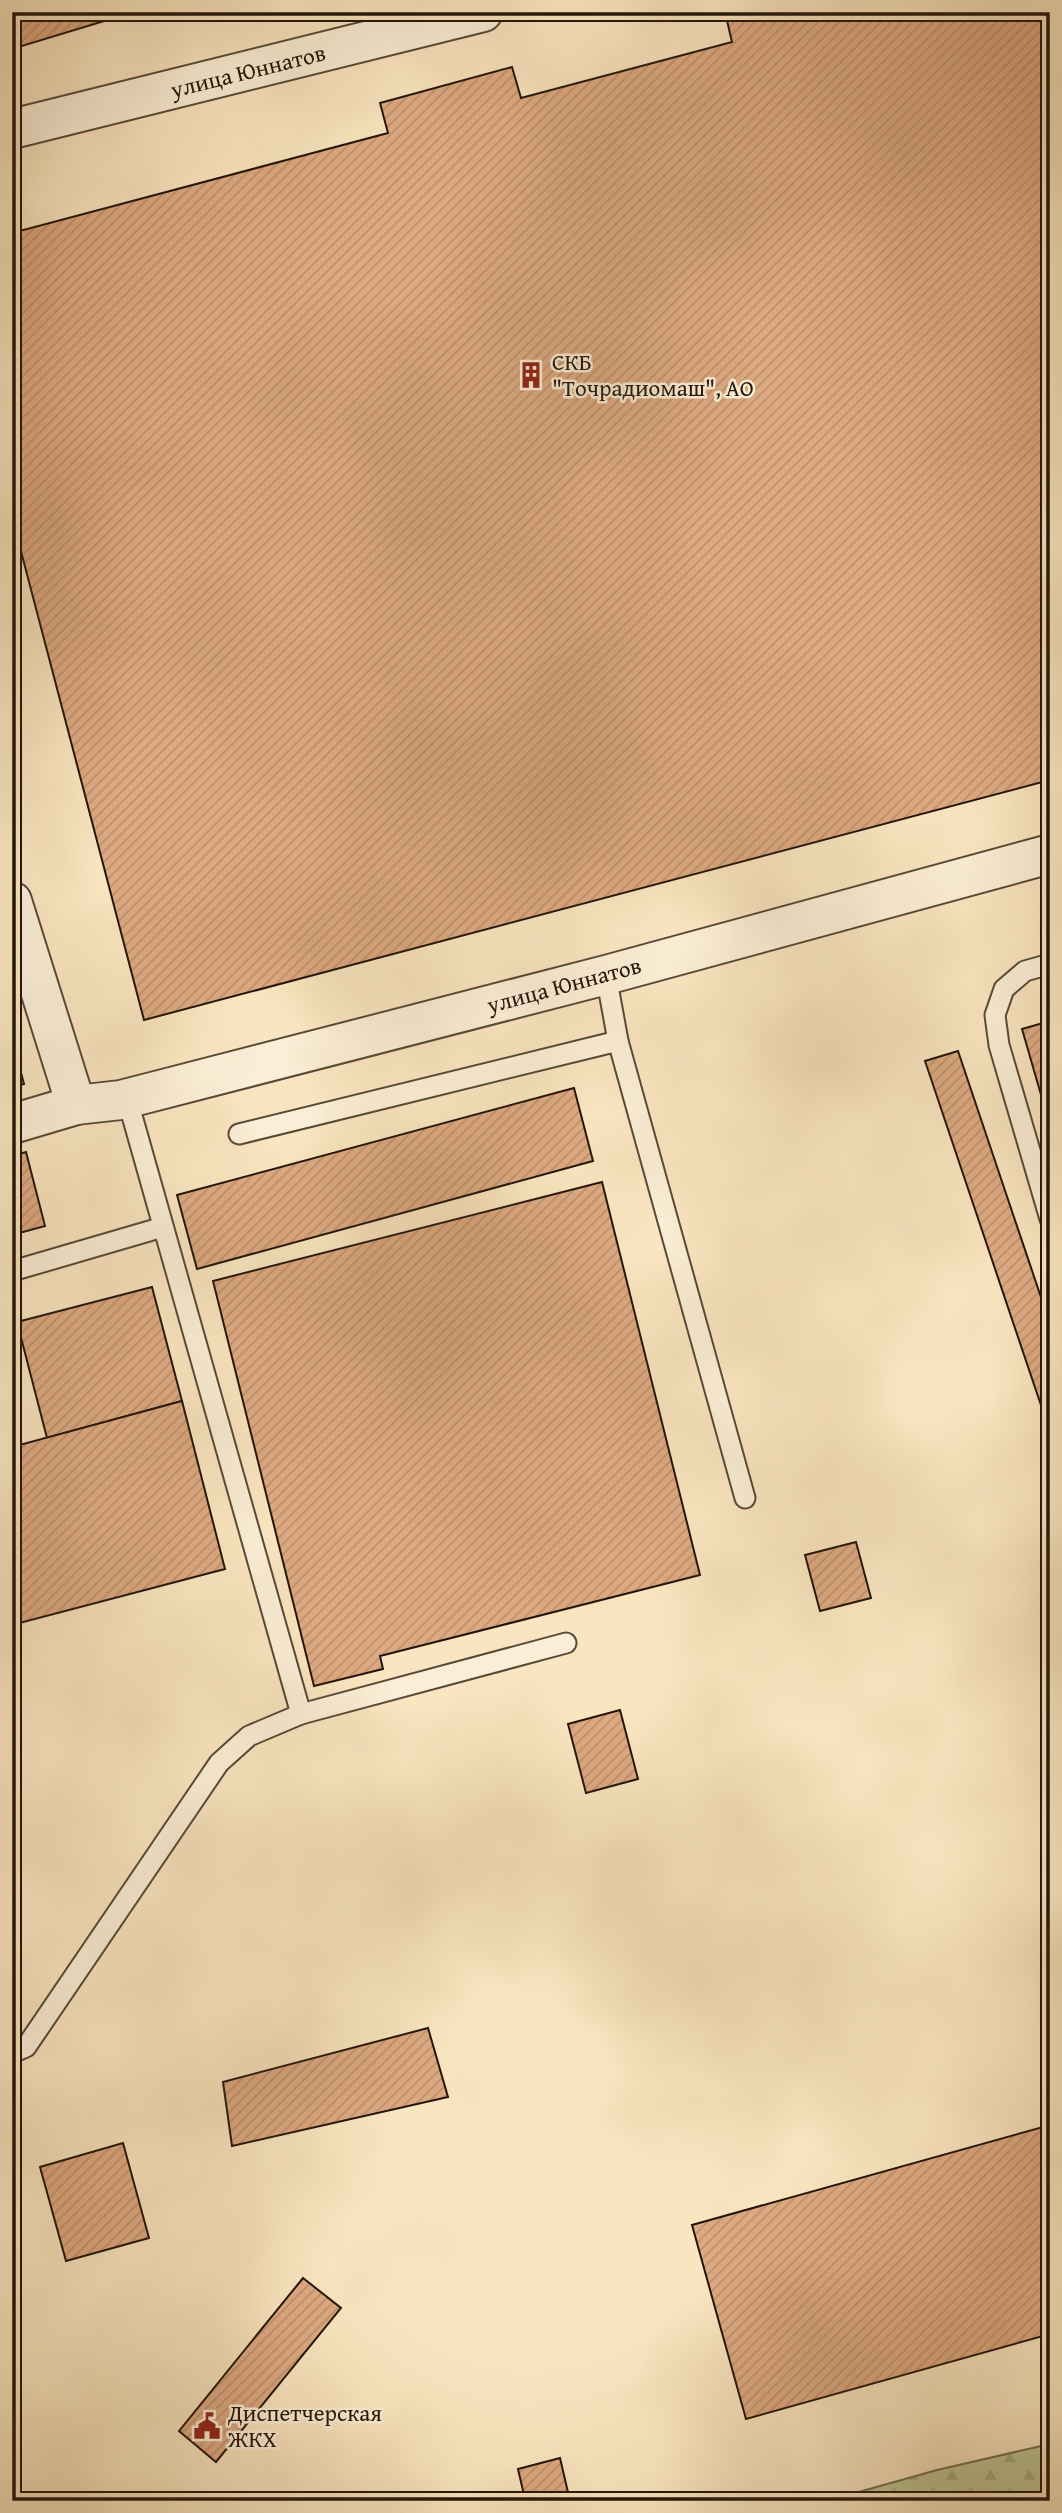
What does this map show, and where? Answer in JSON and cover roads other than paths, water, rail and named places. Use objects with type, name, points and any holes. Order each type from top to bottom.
[{"type":"street","name":"улица Юннатов","points":[[12,129],[483,12]]},
{"type":"street","name":"улица Юннатов","points":[[12,1124],[76,1105],[127,1098],[606,975],[1050,854]]},
{"type":"street","points":[[12,901],[76,1105]]},
{"type":"lane","points":[[1050,964],[1025,971],[1004,989],[995,1015],[999,1045],[1050,1219]]},
{"type":"lane","points":[[606,975],[618,1041],[745,1497]]},
{"type":"lane","points":[[239,1134],[618,1041]]},
{"type":"lane","points":[[127,1098],[301,1714]]},
{"type":"lane","points":[[12,1271],[163,1227]]},
{"type":"lane","points":[[12,2053],[26,2047],[219,1763],[248,1736],[301,1714],[566,1643]]},
{"type":"place","name":"СКБ \"Точрадиомаш\", АО","points":[[531,375]]},
{"type":"place","name":"Диспетчерская ЖКХ","points":[[207,2426]]}]
